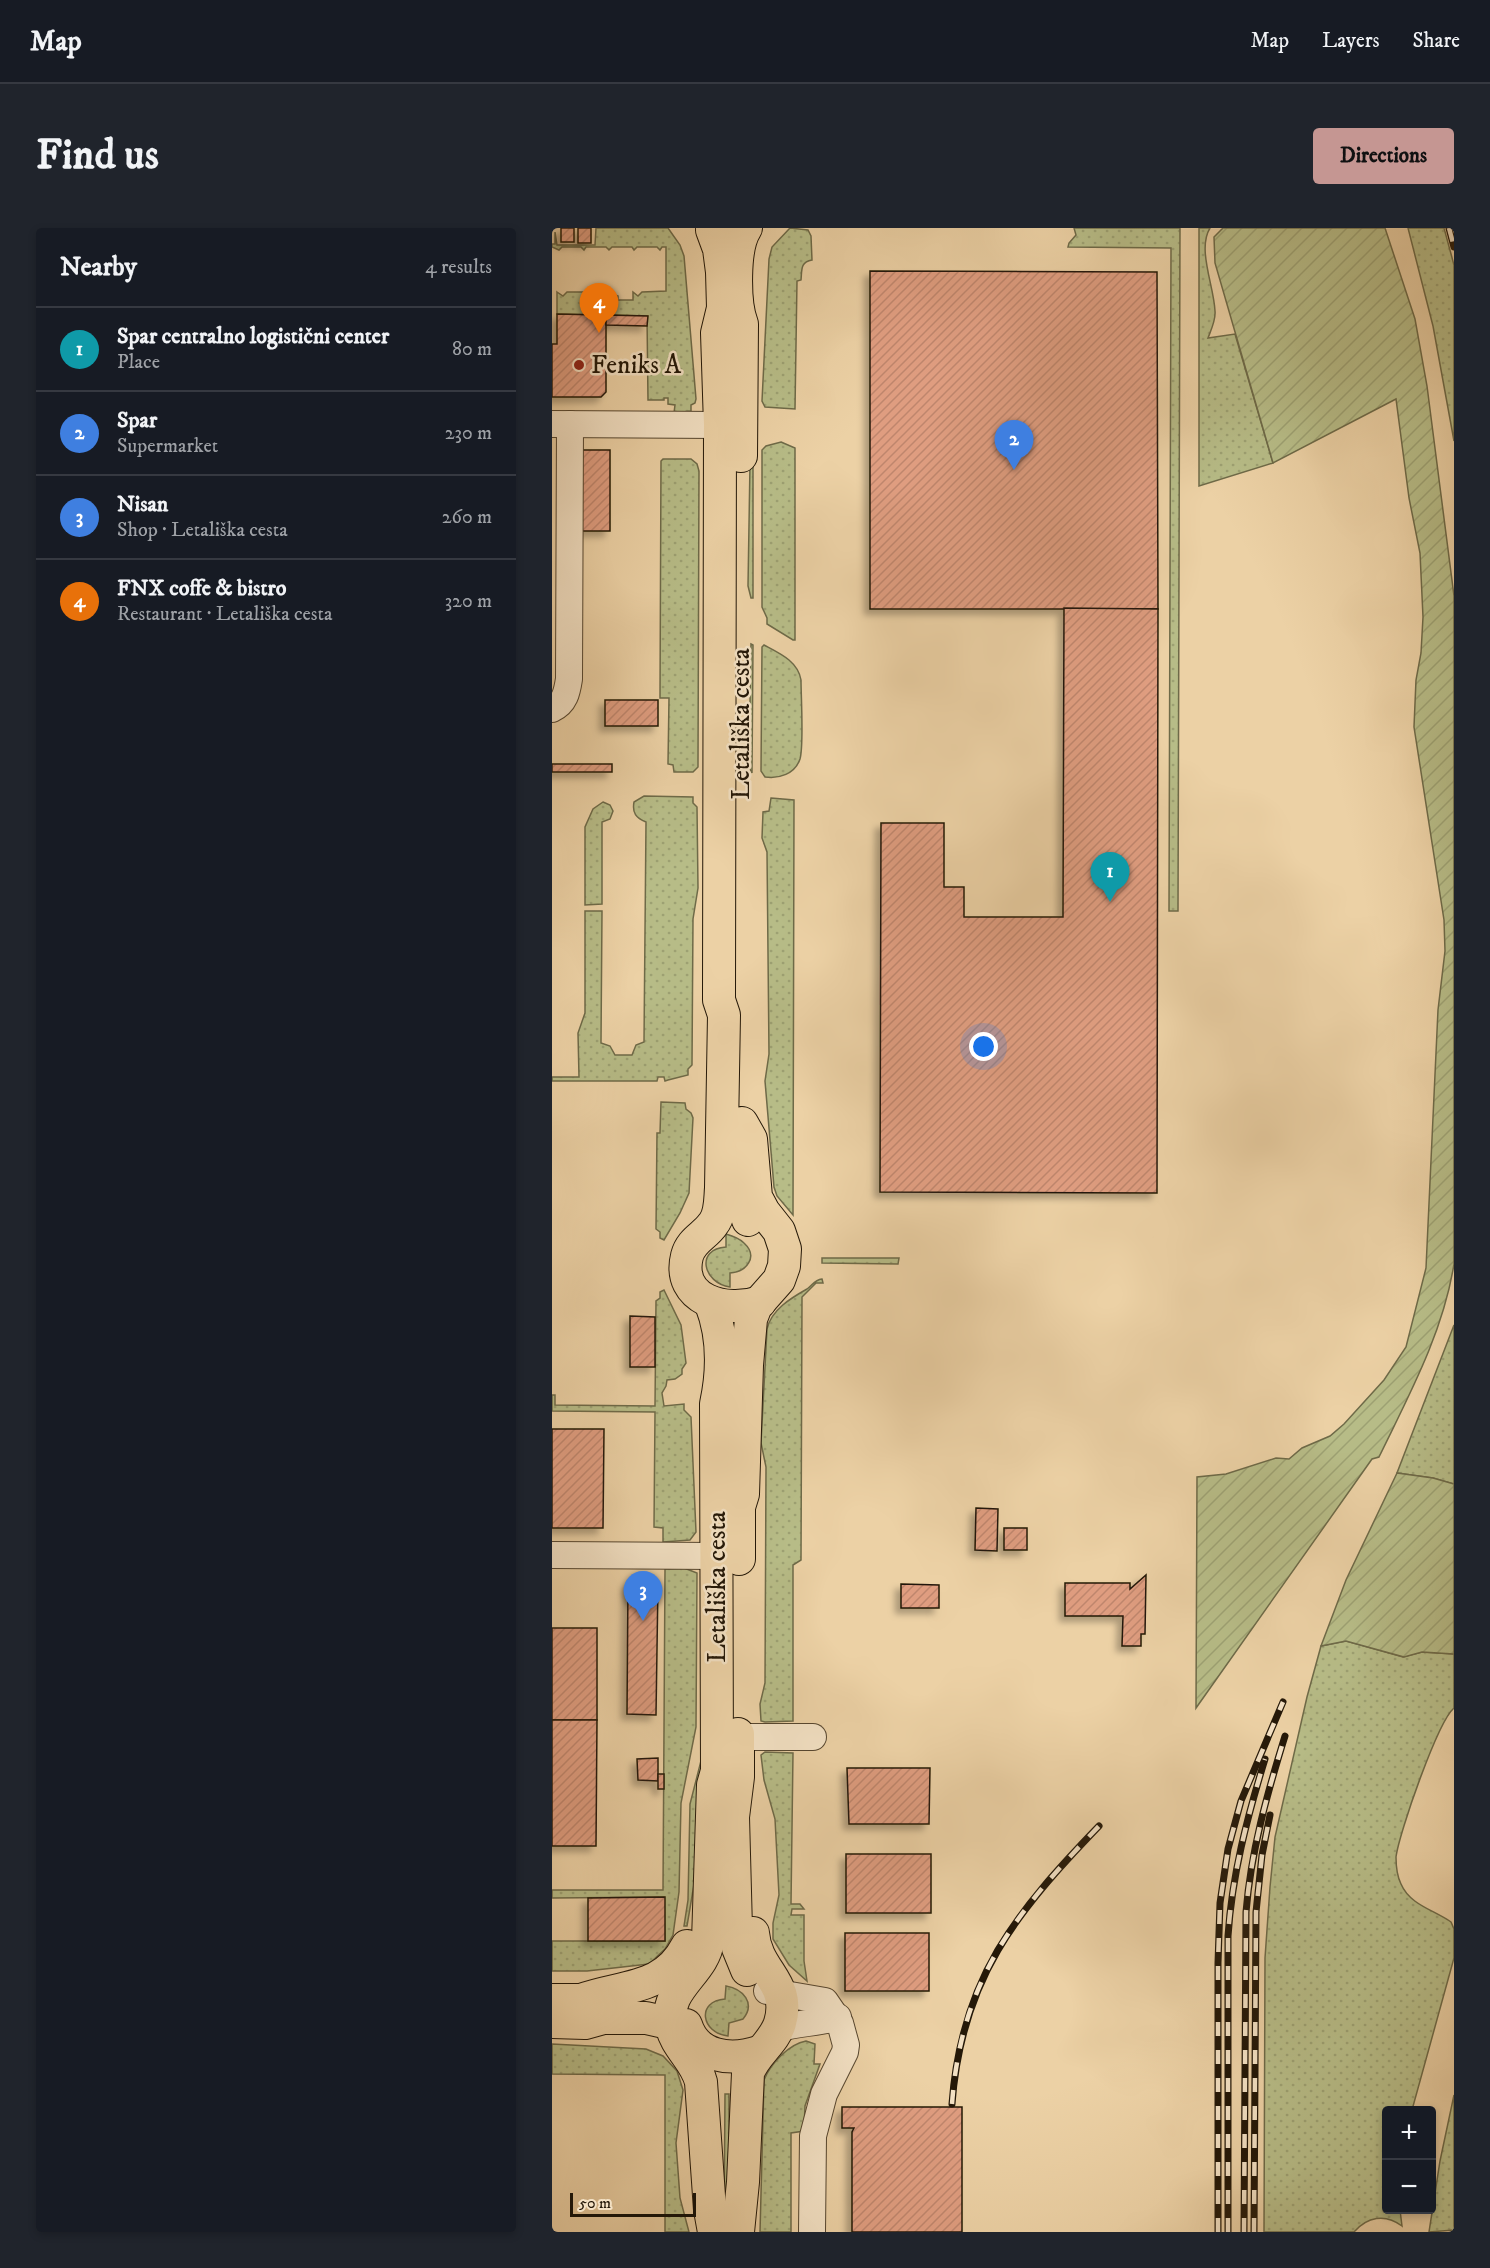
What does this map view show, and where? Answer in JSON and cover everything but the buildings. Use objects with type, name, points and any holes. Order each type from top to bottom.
[{"type":"main road","name":"Letališka cesta","points":[[728,1774],[745,1815],[755,1949],[765,1985],[770,2004],[766,2022],[756,2035],[741,2047],[717,2041],[672,2004],[677,1991],[707,1966],[720,1941],[722,1785],[728,1774],[738,1737],[739,1507],[743,1494],[749,1332],[753,1312],[736,1304],[693,1287],[687,1276],[686,1263],[690,1249],[699,1236],[722,1217],[737,1177],[736,1140],[742,1123],[730,329],[709,309],[703,253],[697,237],[732,229],[738,261],[738,311],[730,329],[720,425],[719,1000],[714,1015],[710,1188],[707,1203],[722,1217],[764,1234],[769,1242],[771,1257],[766,1275],[736,1304],[719,1332],[721,1380],[716,1404],[717,1556],[728,1774],[734,1817],[736,1929],[738,1948],[765,1985]]},
{"type":"main road","name":"Letališka cesta","points":[[736,1304],[779,1280],[784,1266],[785,1249],[779,1231],[756,1197],[752,1139],[742,1123]]},
{"type":"main road","name":"Letališka cesta","points":[[716,1404],[706,1382],[703,1331],[693,1307],[678,1287],[674,1258],[679,1239],[687,1229],[722,1217]]},
{"type":"main road","name":"Letališka cesta","points":[[727,2232],[743,2182],[746,2082],[750,2066],[684,2014],[687,2001],[694,1990],[710,1976],[707,1966],[707,1949],[713,1785],[728,1774]]},
{"type":"main road","points":[[552,2022],[601,1993],[651,1982],[670,1970],[688,1946],[700,1888],[710,1872]]},
{"type":"main road","points":[[573,2008],[603,2018],[646,2018],[717,2041],[783,2009],[765,1985],[707,1966]]},
{"type":"main road","points":[[573,2008],[646,2002],[677,1991]]},
{"type":"main road","name":"Letališka cesta","points":[[717,2041],[696,2066],[701,2082],[710,2210],[727,2232]]},
{"type":"street","points":[[552,708],[564,699],[569,679],[561,424],[720,425]]},
{"type":"street","points":[[552,1555],[717,1556]]},
{"type":"street","points":[[738,1737],[813,1737]]},
{"type":"street","points":[[765,1985],[820,1999],[833,2011],[844,2033],[845,2052],[824,2094],[813,2136],[812,2232]]},
{"type":"street","points":[[717,2041],[793,2024],[821,2023],[833,2011]]},
{"type":"green space","points":[[596,228],[668,228],[680,245],[684,256],[696,399],[691,405],[691,411],[674,413],[675,405],[668,404],[668,398],[648,400],[647,316],[606,315],[607,292],[618,296],[618,300],[633,300],[633,292],[638,296],[642,292],[666,291],[666,247],[660,250],[657,247],[637,247],[634,250],[632,247],[612,247],[609,250],[606,247],[586,247],[584,250],[581,247],[562,247],[559,250],[552,247],[552,244],[555,244],[555,232],[557,245],[595,245]]},
{"type":"green space","points":[[790,228],[808,230],[811,236],[812,260],[805,263],[801,280],[797,281],[795,409],[765,407],[762,401],[769,259],[772,247]]},
{"type":"green space","points":[[1074,228],[1180,228],[1178,911],[1169,911],[1171,248],[1068,247],[1076,235]]},
{"type":"green space","points":[[1199,228],[1210,228],[1205,246],[1215,314],[1208,338],[1235,334],[1273,463],[1199,486]]},
{"type":"green space","points":[[1223,228],[1385,228],[1415,319],[1427,386],[1454,596],[1454,1264],[1442,1315],[1424,1363],[1379,1457],[1372,1459],[1196,1708],[1197,1477],[1226,1474],[1276,1458],[1289,1459],[1302,1448],[1330,1436],[1384,1380],[1406,1347],[1426,1268],[1438,1010],[1445,951],[1444,920],[1414,727],[1416,680],[1421,653],[1423,617],[1420,553],[1409,498],[1396,399],[1273,463],[1215,263],[1214,237]]},
{"type":"green space","points":[[1408,228],[1444,228],[1454,265],[1454,441],[1433,326]]},
{"type":"green space","points":[[557,292],[563,296],[567,292],[584,292],[588,296],[592,292],[600,292],[600,315],[557,314]]},
{"type":"green space","points":[[781,442],[795,448],[795,640],[767,624],[762,607],[762,450],[766,446]]},
{"type":"green space","points":[[753,456],[753,598],[751,598],[748,586],[750,464]]},
{"type":"green space","points":[[663,459],[691,459],[697,464],[699,471],[698,767],[693,772],[674,772],[673,765],[668,764],[669,698],[660,698],[661,461]]},
{"type":"green space","points":[[751,644],[753,645],[752,773],[749,767]]},
{"type":"green space","points":[[764,645],[792,663],[801,680],[800,759],[790,772],[776,777],[765,777],[761,771],[762,647]]},
{"type":"green space","points":[[644,796],[693,797],[693,803],[697,807],[698,888],[693,919],[692,1065],[688,1069],[688,1075],[665,1081],[664,1077],[658,1077],[657,1081],[552,1081],[552,1077],[579,1077],[578,1033],[585,1013],[585,911],[602,911],[601,1043],[610,1046],[615,1055],[632,1055],[636,1045],[644,1042],[646,822],[636,815],[634,802]]},
{"type":"green space","points":[[771,798],[794,800],[793,1215],[777,1196],[774,1187],[765,1081],[769,1054],[767,852],[762,838],[763,812],[769,811]]},
{"type":"green space","points":[[603,802],[610,805],[613,811],[610,819],[602,822],[602,904],[585,905],[585,827],[593,809]]},
{"type":"green space","points":[[661,1102],[685,1103],[686,1109],[693,1118],[689,1193],[664,1240],[660,1238],[660,1232],[656,1229],[657,1133],[660,1133]]},
{"type":"green space","points":[[726,1234],[742,1241],[750,1253],[749,1263],[745,1267],[730,1273],[730,1287],[714,1279],[706,1266],[710,1254],[716,1249],[726,1247]]},
{"type":"green space","points":[[822,1258],[899,1258],[898,1264],[822,1263]]},
{"type":"green space","points":[[822,1279],[823,1283],[816,1283],[802,1297],[801,1560],[793,1565],[793,1721],[765,1722],[761,1721],[760,1704],[765,1683],[766,1467],[761,1443],[767,1329],[777,1310],[815,1282]]},
{"type":"green space","points":[[664,1290],[681,1325],[686,1363],[682,1374],[675,1379],[667,1380],[662,1393],[664,1406],[684,1404],[684,1410],[691,1417],[696,1532],[690,1540],[663,1542],[663,1528],[654,1527],[655,1412],[552,1411],[552,1395],[555,1395],[555,1405],[655,1406],[656,1301],[660,1298],[660,1292]]},
{"type":"green space","points":[[1454,1325],[1454,1484],[1433,1478],[1397,1473]]},
{"type":"green space","points":[[1397,1473],[1433,1478],[1454,1484],[1454,1654],[1422,1652],[1404,1657],[1346,1641],[1321,1646],[1346,1580]]},
{"type":"green space","points":[[684,1568],[697,1573],[696,1727],[681,1803],[679,1892],[673,1935],[665,1949],[649,1964],[587,1971],[552,1971],[552,1941],[665,1941],[664,1897],[552,1898],[552,1890],[663,1890],[665,1569]]},
{"type":"green space","points":[[707,1588],[702,1757],[701,1760]]},
{"type":"green space","points":[[1346,1641],[1403,1657],[1422,1652],[1454,1654],[1454,1708],[1439,1733],[1420,1778],[1396,1857],[1401,1884],[1410,1897],[1451,1922],[1454,1929],[1454,1958],[1413,2106],[1382,2106],[1382,2214],[1400,2214],[1402,2226],[1389,2219],[1376,2218],[1354,2232],[1264,2232],[1265,1958],[1270,1887],[1275,1837],[1321,1646]]},
{"type":"green space","points":[[765,1752],[793,1753],[791,1904],[800,1904],[804,1909],[792,1909],[791,1915],[804,1915],[804,1961],[807,1981],[789,1965],[773,1939],[773,1923],[779,1895],[775,1819],[764,1780],[761,1755]]},
{"type":"green space","points":[[701,1760],[698,1861],[687,1926],[684,1926],[688,1900],[690,1804]]},
{"type":"green space","points":[[726,1986],[738,1990],[748,2002],[747,2013],[743,2019],[729,2023],[728,2036],[712,2029],[706,2017],[709,2005],[725,1999]]},
{"type":"green space","points":[[806,2041],[815,2044],[814,2064],[820,2064],[805,2106],[804,2131],[791,2133],[791,2232],[760,2232],[764,2080],[781,2056],[793,2046]]},
{"type":"green space","points":[[552,2044],[646,2049],[663,2056],[677,2071],[683,2090],[676,2143],[680,2198],[689,2232],[665,2232],[665,2075],[552,2074]]},
{"type":"green space","points":[[725,2094],[729,2094],[729,2232],[724,2232]]},
{"type":"green space","points":[[1454,2095],[1454,2230],[1429,2232],[1432,2214],[1436,2214],[1436,2187]]},
{"type":"railway","points":[[1449,228],[1454,247]]},
{"type":"railway","points":[[1218,2232],[1220,1903],[1228,1849],[1241,1801],[1283,1702]]},
{"type":"railway","points":[[1244,2232],[1246,1912],[1248,1889],[1261,1823],[1285,1736]]},
{"type":"railway","points":[[1228,2232],[1228,1936],[1241,1847],[1265,1759]]},
{"type":"railway","points":[[1254,2232],[1256,1912],[1262,1855],[1270,1815]]},
{"type":"railway","points":[[952,2104],[957,2060],[967,2020],[998,1950],[1042,1888],[1099,1826]]},
{"type":"place","name":"FNX coffe & bistro","points":[[599,333]]},
{"type":"place","name":"Feniks A","points":[[579,365]]},
{"type":"place","name":"Spar","points":[[1014,470]]},
{"type":"place","name":"Spar centralno logistični center","points":[[1110,902]]},
{"type":"place","name":"Nisan","points":[[643,1621]]}]
